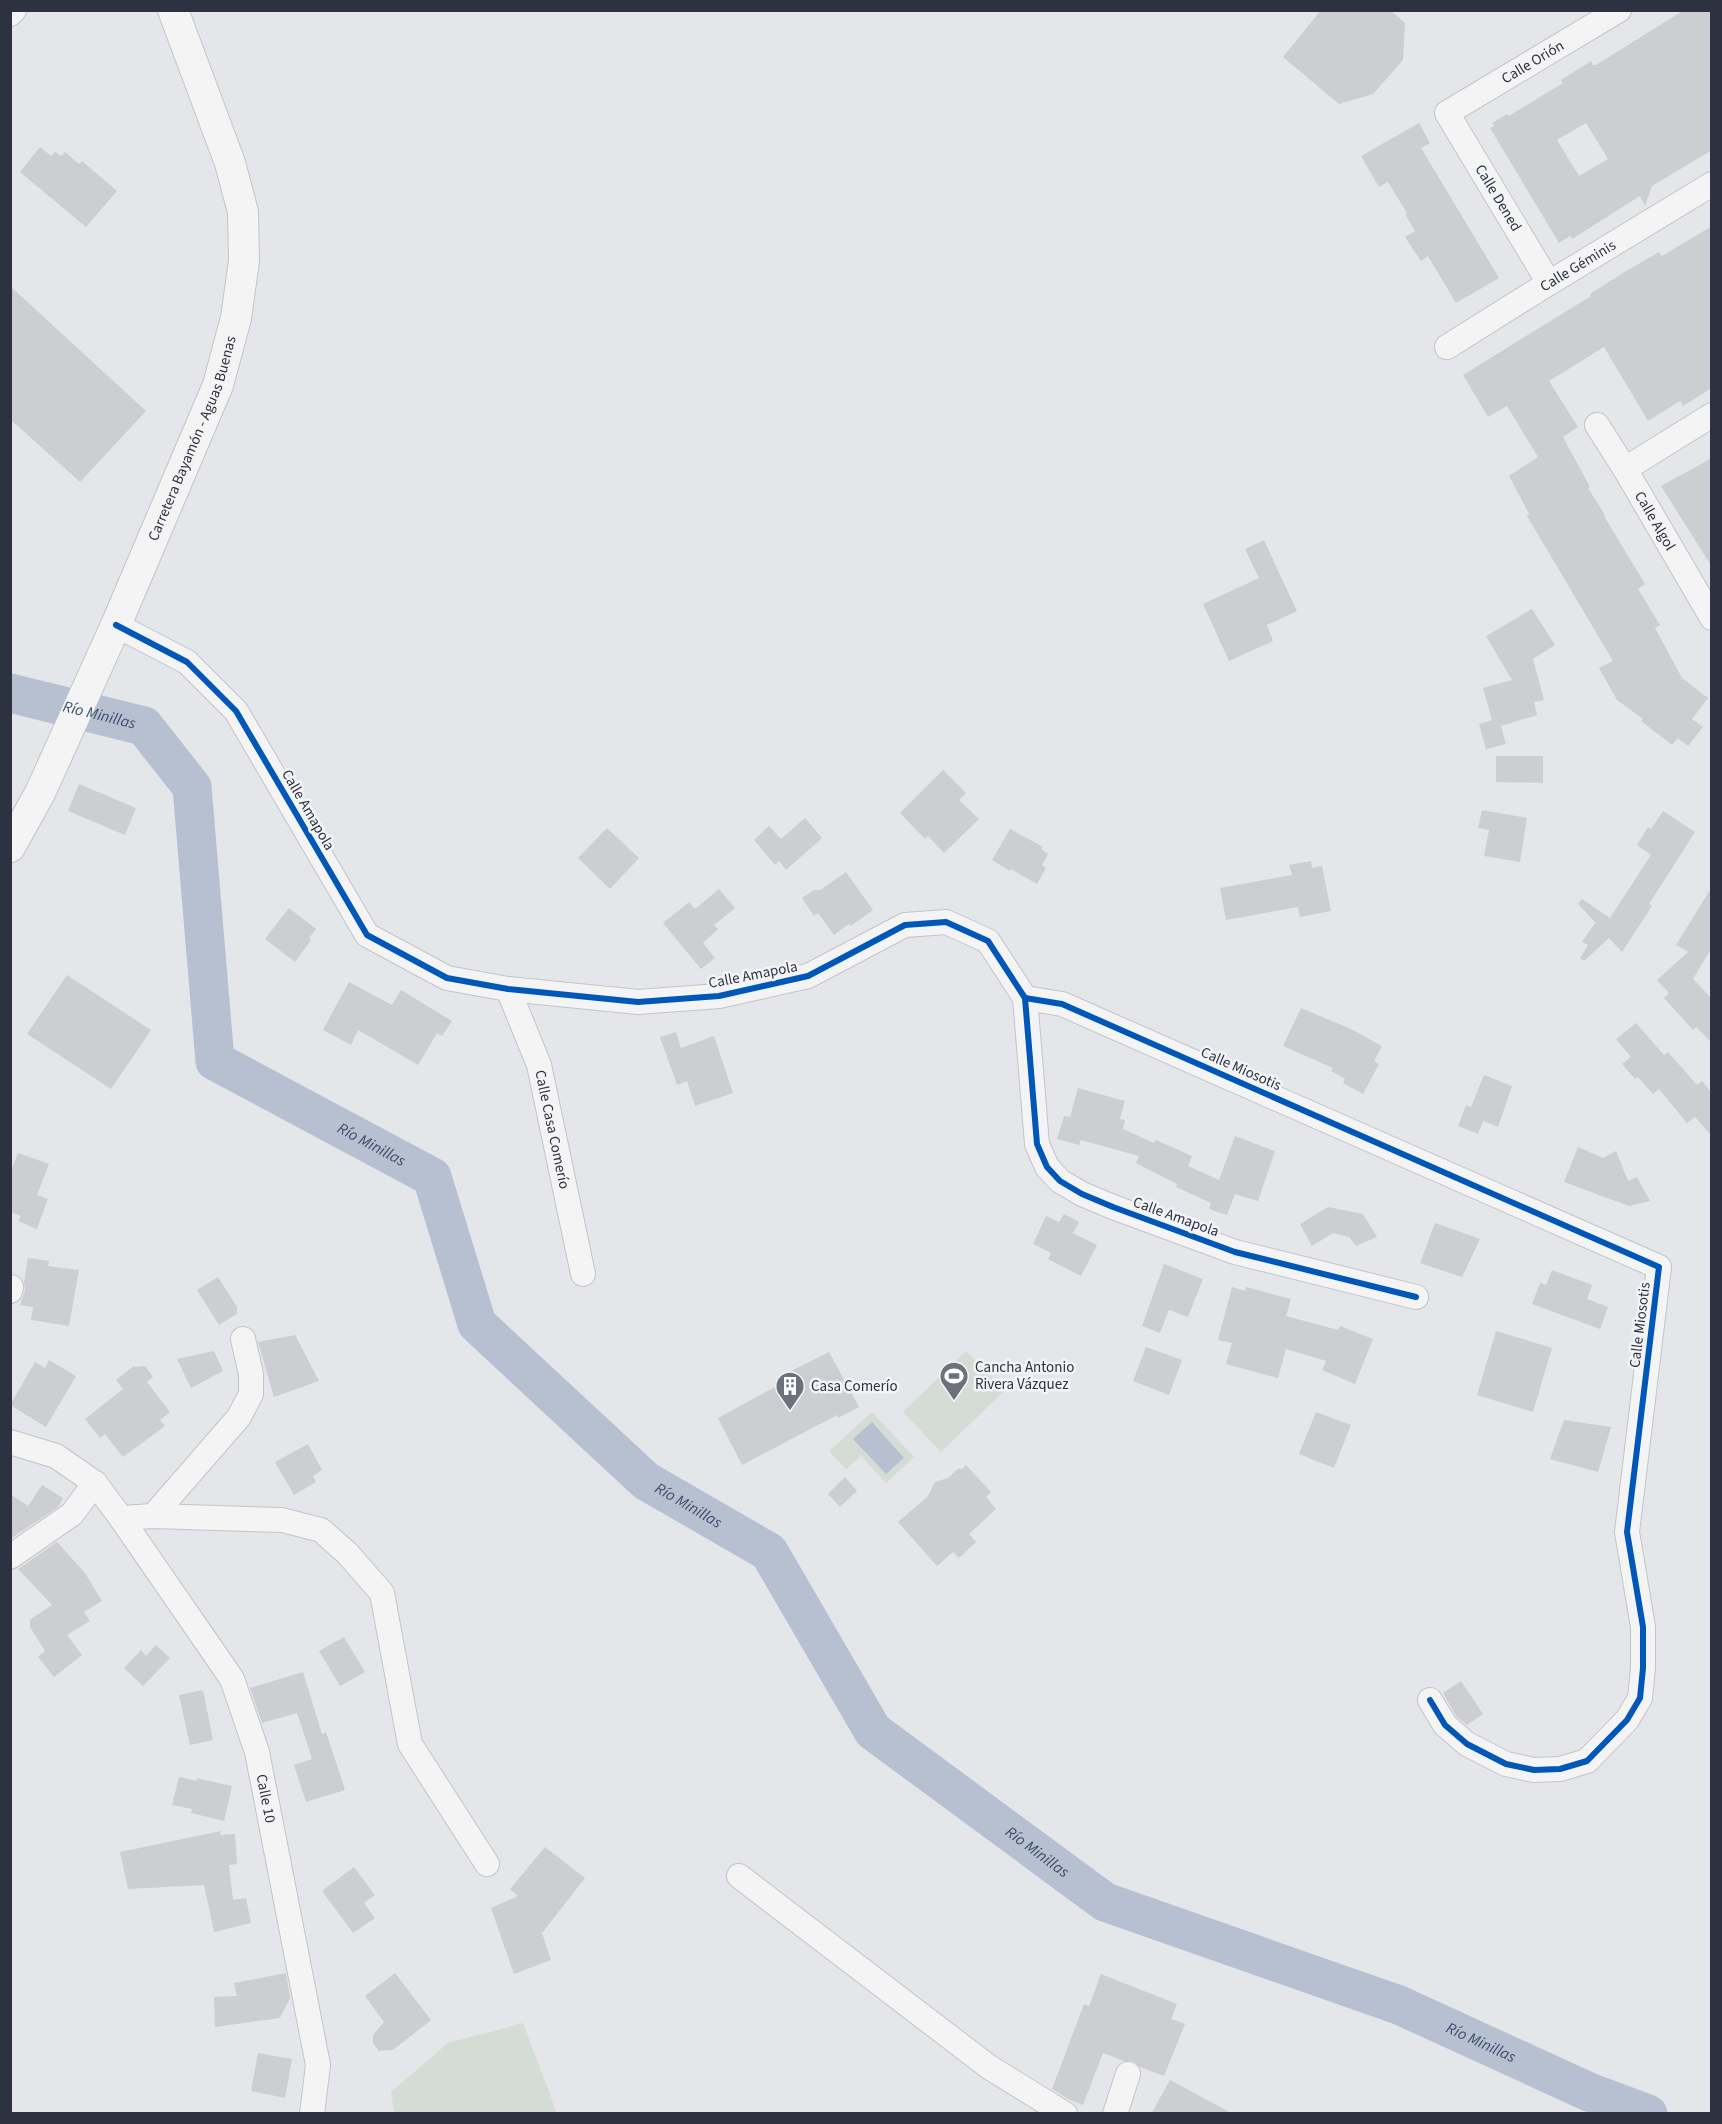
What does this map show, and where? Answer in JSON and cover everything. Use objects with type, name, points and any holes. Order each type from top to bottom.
[{"type":"street","points":[[10,14],[14,10]]},
{"type":"street","name":"Carretera Bayamón - Aguas Buenas","points":[[10,847],[40,793],[116,625],[218,385],[236,318],[244,261],[243,212],[230,163],[173,10]]},
{"type":"street","name":"Calle Orión","points":[[1447,113],[1619,10]]},
{"type":"street","name":"Calle Dened","points":[[1447,113],[1549,283]]},
{"type":"street","name":"Calle Géminis","points":[[1447,347],[1712,184]]},
{"type":"street","points":[[1625,469],[1712,415]]},
{"type":"street","name":"Calle Algol","points":[[1597,424],[1712,618]]},
{"type":"street","name":"Calle Amapola","points":[[116,625],[187,662],[236,711],[367,935],[447,978],[508,989],[638,1002],[719,996],[808,976],[905,925],[946,922],[988,941],[1025,998],[1037,1144],[1047,1167],[1060,1181],[1082,1194],[1113,1207],[1235,1252],[1416,1297]]},
{"type":"street","name":"Calle Casa Comerío","points":[[508,989],[539,1065],[583,1274]]},
{"type":"street","name":"Calle Miosotis","points":[[1025,998],[1062,1004],[1659,1267],[1627,1532],[1643,1627],[1640,1698],[1627,1720],[1587,1761],[1560,1769],[1534,1770],[1506,1764],[1467,1744],[1445,1725],[1430,1700]]},
{"type":"street","points":[[153,1516],[239,1417],[251,1394],[251,1374],[243,1339]]},
{"type":"street","name":"Calle 10","points":[[10,1443],[56,1456],[94,1483],[121,1518],[232,1679],[257,1752],[318,2066],[312,2114]]},
{"type":"street","points":[[10,1557],[72,1514],[94,1483]]},
{"type":"street","points":[[121,1518],[153,1516],[282,1520],[321,1530],[347,1553],[382,1593],[410,1744],[487,1864]]},
{"type":"street","points":[[739,1876],[989,2067],[1065,2114]]},
{"type":"street","points":[[1115,2114],[1128,2074]]},
{"type":"shaded area","name":"Cancha Antonio Rivera Vázquez","points":[[966,1351],[1004,1391],[941,1452],[903,1412]]},
{"type":"shaded area","points":[[872,1412],[914,1457],[886,1483],[861,1456],[846,1469],[829,1451]]},
{"type":"shaded area","points":[[523,2023],[557,2113],[394,2113],[391,2092],[448,2043]]},
{"type":"water","points":[[872,1422],[904,1458],[886,1474],[853,1439]]},
{"type":"building","points":[[1321,10],[1390,10],[1405,23],[1403,60],[1373,94],[1339,104],[1283,57]]},
{"type":"building","points":[[1684,10],[1712,10],[1712,150],[1652,186],[1645,206],[1640,196],[1572,239],[1570,236],[1559,243],[1490,128],[1494,126],[1492,123],[1507,114],[1509,116],[1563,83],[1561,80],[1591,61],[1593,65]],"holes":[[[1586,123],[1608,159],[1579,176],[1557,140]]]},
{"type":"building","points":[[1419,123],[1430,143],[1421,148],[1499,278],[1456,303],[1428,256],[1421,261],[1405,237],[1415,231],[1388,182],[1379,187],[1361,156]]},
{"type":"building","points":[[40,147],[51,156],[55,152],[61,156],[65,152],[79,164],[82,161],[117,191],[86,227],[20,172]]},
{"type":"building","points":[[1712,226],[1712,388],[1683,406],[1680,401],[1648,421],[1604,347],[1549,381],[1578,427],[1563,437],[1590,487],[1588,488],[1645,584],[1638,589],[1660,625],[1655,628],[1682,678],[1708,698],[1692,719],[1703,727],[1688,746],[1678,738],[1672,745],[1617,700],[1599,668],[1613,661],[1527,516],[1529,514],[1509,476],[1538,457],[1507,406],[1488,417],[1463,375],[1591,296],[1590,294],[1623,273],[1659,252],[1662,256]]},
{"type":"building","points":[[10,286],[146,411],[80,482],[10,419]]},
{"type":"building","points":[[1712,458],[1712,567],[1661,486]]},
{"type":"building","points":[[1264,540],[1297,611],[1267,625],[1273,641],[1229,661],[1203,604],[1259,578],[1245,549]]},
{"type":"building","points":[[1532,609],[1555,645],[1533,659],[1544,700],[1534,702],[1537,715],[1501,726],[1506,744],[1486,749],[1479,724],[1492,720],[1483,688],[1512,680],[1486,636]]},
{"type":"building","points":[[1496,756],[1543,756],[1543,783],[1496,782]]},
{"type":"building","points":[[943,770],[966,793],[959,800],[979,819],[944,853],[928,836],[925,839],[900,813]]},
{"type":"building","points":[[79,784],[136,808],[125,835],[68,811]]},
{"type":"building","points":[[1482,810],[1527,818],[1520,862],[1484,856],[1489,830],[1478,828]]},
{"type":"building","points":[[1663,811],[1695,832],[1649,904],[1652,906],[1622,952],[1609,938],[1584,961],[1580,958],[1588,945],[1582,942],[1595,923],[1597,924],[1578,904],[1582,899],[1610,918],[1651,855],[1637,845],[1648,827],[1651,829]]},
{"type":"building","points":[[805,818],[822,838],[786,870],[779,861],[775,865],[754,840],[769,826],[781,839]]},
{"type":"building","points":[[607,828],[639,858],[610,889],[578,858]]},
{"type":"building","points":[[1010,829],[1043,847],[1041,849],[1048,854],[1042,865],[1046,868],[1037,884],[992,860]]},
{"type":"building","points":[[1311,861],[1312,868],[1322,866],[1331,911],[1300,917],[1298,907],[1226,920],[1220,888],[1292,875],[1289,865]]},
{"type":"building","points":[[846,872],[873,910],[834,935],[818,913],[814,916],[802,898],[814,890],[820,890]]},
{"type":"building","points":[[1712,887],[1712,947],[1693,979],[1712,999],[1712,1043],[1696,1027],[1693,1030],[1664,998],[1669,993],[1657,980],[1688,952],[1676,945]]},
{"type":"building","points":[[719,889],[735,908],[714,925],[718,929],[703,943],[715,958],[701,969],[663,923],[689,902],[695,909]]},
{"type":"building","points":[[289,908],[316,929],[295,962],[265,939]]},
{"type":"building","points":[[67,975],[151,1030],[111,1089],[27,1034]]},
{"type":"building","points":[[349,982],[392,1005],[401,990],[452,1021],[442,1036],[437,1033],[418,1065],[358,1030],[351,1045],[323,1030]]},
{"type":"building","points":[[1301,1008],[1351,1029],[1382,1046],[1374,1061],[1379,1064],[1363,1094],[1343,1083],[1345,1079],[1331,1071],[1333,1068],[1283,1046]]},
{"type":"building","points":[[1636,1023],[1664,1055],[1668,1052],[1697,1085],[1702,1081],[1712,1093],[1712,1136],[1695,1117],[1687,1123],[1659,1089],[1653,1094],[1622,1064],[1631,1057],[1616,1039]]},
{"type":"building","points":[[676,1032],[681,1048],[714,1036],[733,1093],[695,1106],[687,1081],[677,1085],[660,1037]]},
{"type":"building","points":[[1484,1075],[1512,1086],[1498,1127],[1483,1121],[1478,1134],[1458,1126],[1466,1105],[1471,1107]]},
{"type":"building","points":[[1078,1088],[1125,1101],[1120,1119],[1125,1120],[1123,1129],[1192,1156],[1188,1166],[1219,1180],[1235,1136],[1275,1151],[1258,1201],[1235,1194],[1227,1215],[1209,1209],[1211,1203],[1176,1187],[1177,1184],[1136,1163],[1139,1156],[1081,1140],[1079,1145],[1057,1139],[1064,1116],[1070,1117]]},
{"type":"building","points":[[1578,1147],[1603,1158],[1616,1151],[1628,1181],[1637,1177],[1650,1201],[1629,1206],[1564,1182]]},
{"type":"building","points":[[18,1153],[49,1164],[37,1195],[48,1199],[37,1229],[18,1221],[21,1216],[10,1212],[10,1173]]},
{"type":"building","points":[[1328,1207],[1363,1214],[1377,1237],[1356,1246],[1349,1237],[1333,1233],[1312,1246],[1300,1224]]},
{"type":"building","points":[[1064,1214],[1079,1222],[1073,1233],[1097,1245],[1081,1276],[1048,1259],[1051,1253],[1033,1244],[1046,1216],[1059,1222]]},
{"type":"building","points":[[1435,1223],[1480,1239],[1462,1277],[1420,1263]]},
{"type":"building","points":[[28,1258],[49,1261],[48,1266],[79,1270],[69,1326],[31,1320],[33,1307],[20,1305],[25,1290]]},
{"type":"building","points":[[1164,1264],[1203,1279],[1188,1317],[1169,1310],[1160,1333],[1142,1326]]},
{"type":"building","points":[[1552,1270],[1592,1285],[1587,1299],[1608,1307],[1600,1329],[1532,1304],[1540,1283],[1546,1285]]},
{"type":"building","points":[[218,1277],[237,1307],[237,1314],[219,1325],[197,1290]]},
{"type":"building","points":[[1232,1287],[1245,1291],[1246,1287],[1291,1299],[1286,1316],[1338,1330],[1340,1326],[1373,1339],[1355,1384],[1322,1370],[1326,1361],[1286,1349],[1278,1378],[1226,1364],[1232,1343],[1218,1340]]},
{"type":"building","points":[[1496,1331],[1552,1348],[1533,1412],[1477,1395]]},
{"type":"building","points":[[295,1335],[319,1381],[274,1397],[258,1342]]},
{"type":"building","points":[[1146,1347],[1182,1360],[1169,1395],[1133,1381]]},
{"type":"building","points":[[214,1351],[223,1371],[191,1388],[177,1359]]},
{"type":"building","name":"Casa Comerío","points":[[829,1352],[859,1407],[838,1418],[837,1415],[742,1465],[718,1418],[788,1380],[785,1374]]},
{"type":"building","points":[[49,1360],[76,1376],[46,1427],[10,1405],[35,1362],[45,1368]]},
{"type":"building","points":[[134,1366],[145,1366],[153,1377],[147,1382],[170,1412],[160,1420],[165,1426],[123,1457],[105,1434],[100,1438],[85,1419],[123,1389],[116,1380]]},
{"type":"building","points":[[1316,1412],[1351,1425],[1334,1468],[1299,1454]]},
{"type":"building","points":[[1564,1420],[1611,1427],[1598,1472],[1550,1459]]},
{"type":"building","points":[[308,1444],[322,1470],[313,1476],[316,1482],[294,1495],[275,1462]]},
{"type":"building","points":[[966,1465],[991,1492],[986,1497],[996,1509],[969,1534],[976,1542],[959,1558],[953,1552],[937,1566],[898,1522],[928,1496],[935,1482],[948,1478]]},
{"type":"building","points":[[845,1477],[857,1491],[840,1507],[828,1494]]},
{"type":"building","points":[[42,1485],[63,1498],[58,1507],[10,1539],[10,1494],[28,1506]]},
{"type":"building","points":[[57,1542],[85,1573],[102,1601],[84,1612],[90,1621],[67,1635],[82,1655],[54,1677],[38,1657],[45,1651],[30,1627],[30,1620],[52,1605],[18,1569]]},
{"type":"building","points":[[344,1637],[365,1672],[340,1686],[319,1651]]},
{"type":"building","points":[[156,1645],[170,1658],[143,1686],[124,1668],[141,1650],[146,1656]]},
{"type":"building","points":[[303,1672],[322,1734],[326,1732],[345,1790],[306,1802],[294,1765],[312,1759],[297,1713],[262,1723],[250,1688]]},
{"type":"building","points":[[1461,1681],[1483,1714],[1467,1725],[1456,1716],[1443,1693]]},
{"type":"building","points":[[203,1690],[213,1740],[190,1745],[179,1695]]},
{"type":"building","points":[[179,1777],[197,1781],[196,1778],[232,1786],[224,1821],[191,1813],[192,1809],[172,1805]]},
{"type":"building","points":[[221,1831],[220,1835],[235,1834],[237,1864],[229,1865],[233,1900],[246,1898],[251,1923],[214,1932],[204,1885],[128,1889],[120,1852]]},
{"type":"building","points":[[545,1847],[585,1878],[542,1933],[551,1960],[514,1974],[491,1908],[518,1896],[510,1889]]},
{"type":"building","points":[[354,1867],[375,1895],[364,1903],[375,1918],[353,1933],[322,1891]]},
{"type":"building","points":[[286,1973],[290,1998],[280,2018],[215,2027],[214,1997],[237,1996],[234,1983]]},
{"type":"building","points":[[395,1973],[431,2020],[393,2050],[379,2051],[373,2043],[373,2035],[384,2022],[365,1996]]},
{"type":"building","points":[[1101,1974],[1177,2004],[1171,2019],[1185,2024],[1164,2076],[1140,2067],[1133,2061],[1124,2061],[1103,2053],[1083,2105],[1052,2089],[1084,2004],[1089,2006]]},
{"type":"building","points":[[258,2053],[292,2059],[285,2098],[251,2091]]},
{"type":"building","points":[[1170,2080],[1233,2114],[1151,2114]]},
{"type":"waterway","name":"Río Minillas","points":[[10,693],[144,726],[192,787],[215,1061],[432,1177],[477,1324],[646,1481],[769,1552],[873,1731],[1105,1902],[1399,2005],[1589,2092],[1648,2114]]},
{"type":"cycle path","points":[[116,625],[187,662],[236,711],[367,935],[447,978],[508,989],[638,1002],[719,996],[808,976],[905,925],[946,922],[988,941],[1025,998],[1037,1144],[1047,1167],[1060,1181],[1082,1194],[1113,1207],[1235,1252],[1416,1297]]},
{"type":"cycle path","points":[[1025,998],[1062,1004],[1659,1267],[1627,1532],[1643,1627],[1640,1698],[1627,1720],[1587,1761],[1560,1769],[1534,1770],[1506,1764],[1467,1744],[1445,1725],[1430,1700]]},
{"type":"place","name":"Cancha Antonio Rivera Vázquez","points":[[954,1402]]},
{"type":"place","name":"Casa Comerío","points":[[790,1412]]}]
